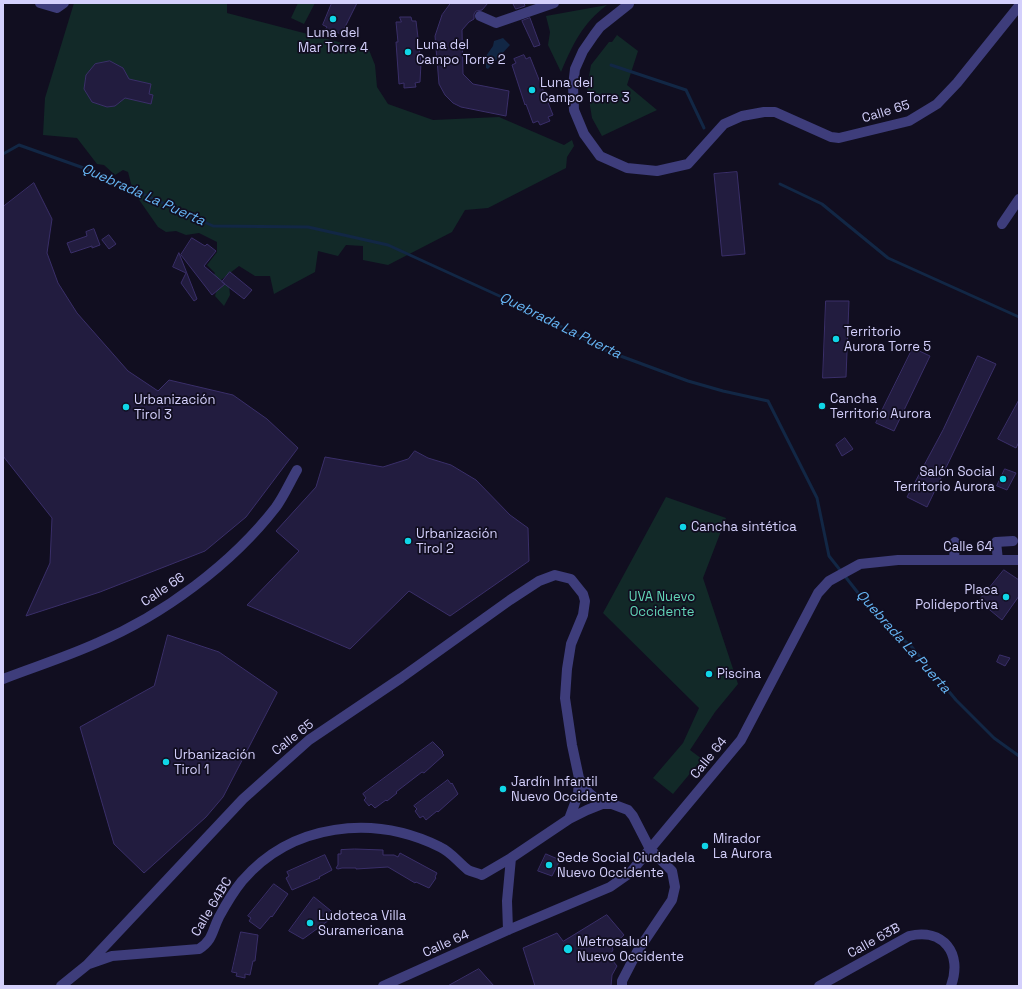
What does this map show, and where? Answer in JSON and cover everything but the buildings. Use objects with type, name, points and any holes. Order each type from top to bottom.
[{"type":"street","points":[[40,3],[57,8],[64,3]]},
{"type":"street","points":[[480,16],[496,23],[554,3]]},
{"type":"street","name":"Calle 65","points":[[627,3],[600,27],[583,51],[575,69],[573,86],[574,110],[584,134],[600,156],[627,168],[649,171],[657,171],[688,164],[724,124],[742,116],[764,112],[775,112],[831,137],[839,138],[909,121],[947,95],[1019,6]]},
{"type":"street","points":[[1002,224],[1019,199]]},
{"type":"street","name":"Calle 66","points":[[3,679],[103,640],[158,611],[189,589],[217,568],[254,532],[277,506],[297,470]]},
{"type":"street","points":[[998,560],[996,542],[1013,541]]},
{"type":"street","points":[[954,560],[955,542]]},
{"type":"street","name":"Calle 64","points":[[383,986],[508,930],[610,887],[630,874],[741,740],[818,593],[828,581],[860,564],[898,560],[1019,560]]},
{"type":"street","name":"Calle 65","points":[[61,986],[87,965],[243,799],[309,740],[358,708],[510,600],[539,581],[555,575],[570,579],[583,594],[585,601],[583,615],[571,644],[567,669],[565,698],[579,778]]},
{"type":"street","points":[[579,778],[588,792],[602,804],[612,804],[628,810],[633,816],[650,849],[672,872],[675,887],[672,900],[637,952],[622,981],[622,986]]},
{"type":"street","points":[[569,819],[578,795],[579,778]]},
{"type":"street","name":"Calle 64BC","points":[[87,965],[112,956],[199,949],[208,943],[231,896],[256,867],[281,849],[297,840],[315,834],[336,829],[364,826],[415,836],[441,847],[469,870],[482,875],[511,858],[569,819],[602,804]]},
{"type":"street","points":[[508,930],[507,901],[511,858]]},
{"type":"street","name":"Calle 63B","points":[[820,986],[909,936],[920,933],[940,938],[947,945],[955,963],[951,986]]},
{"type":"green space","points":[[74,3],[227,3],[227,13],[369,50],[375,65],[377,87],[388,104],[433,120],[499,117],[564,145],[572,140],[574,146],[567,157],[566,168],[488,208],[465,210],[452,232],[388,265],[363,260],[363,246],[346,245],[338,256],[318,251],[315,272],[274,294],[270,276],[255,276],[239,266],[221,280],[229,285],[230,295],[224,306],[215,296],[218,285],[211,279],[215,273],[207,265],[217,252],[217,242],[199,233],[186,235],[176,231],[166,232],[158,227],[133,191],[128,172],[123,170],[115,175],[104,165],[97,164],[77,138],[43,135],[45,98]]},
{"type":"green space","points":[[298,3],[315,3],[304,24],[291,18]]},
{"type":"green space","points":[[607,5],[598,12],[579,35],[561,72],[548,45],[550,32],[546,16]]},
{"type":"green space","points":[[617,35],[638,51],[627,85],[657,110],[602,136],[592,118],[587,87],[591,65],[609,42],[612,42]]},
{"type":"green space","name":"UVA Nuevo Occidente","points":[[666,497],[726,518],[703,578],[738,684],[715,712],[690,750],[702,759],[673,794],[653,778],[683,743],[699,708],[603,613]]},
{"type":"water","points":[[503,38],[510,45],[488,69],[486,68],[486,56],[493,46],[494,41]]},
{"type":"waterway","points":[[611,65],[686,90],[704,128]]},
{"type":"waterway","name":"Quebrada La Puerta","points":[[3,154],[19,145],[95,172],[213,226],[308,227],[388,245],[530,310],[607,351],[688,381],[723,391],[768,401],[817,498],[829,556],[881,622],[911,646],[956,700],[994,738],[1019,756]]},
{"type":"waterway","points":[[780,184],[822,204],[888,258],[1019,317]]},
{"type":"place","name":"Luna del Mar Torre 4","points":[[333,19]]},
{"type":"place","name":"Luna del Campo Torre 2","points":[[408,52]]},
{"type":"place","name":"Luna del Campo Torre 3","points":[[532,90]]},
{"type":"place","name":"Territorio Aurora Torre 5","points":[[836,339]]},
{"type":"place","name":"Cancha Territorio Aurora","points":[[822,406]]},
{"type":"place","name":"Urbanización Tirol 3","points":[[126,407]]},
{"type":"place","name":"Salón Social Territorio Aurora","points":[[1003,479]]},
{"type":"place","name":"Cancha sintética","points":[[683,527]]},
{"type":"place","name":"Urbanización Tirol 2","points":[[408,541]]},
{"type":"place","name":"Placa Polideportiva","points":[[1006,597]]},
{"type":"place","name":"Piscina","points":[[709,674]]},
{"type":"place","name":"Urbanización Tirol 1","points":[[166,762]]},
{"type":"place","name":"Jardín Infantil Nuevo Occidente","points":[[503,789]]},
{"type":"place","name":"Mirador La Aurora","points":[[705,846]]},
{"type":"place","name":"Sede Social Ciudadela Nuevo Occidente","points":[[549,865]]},
{"type":"place","name":"Ludoteca Villa Suramericana","points":[[310,923]]},
{"type":"place","name":"Metrosalud Nuevo Occidente","points":[[568,949]]}]
